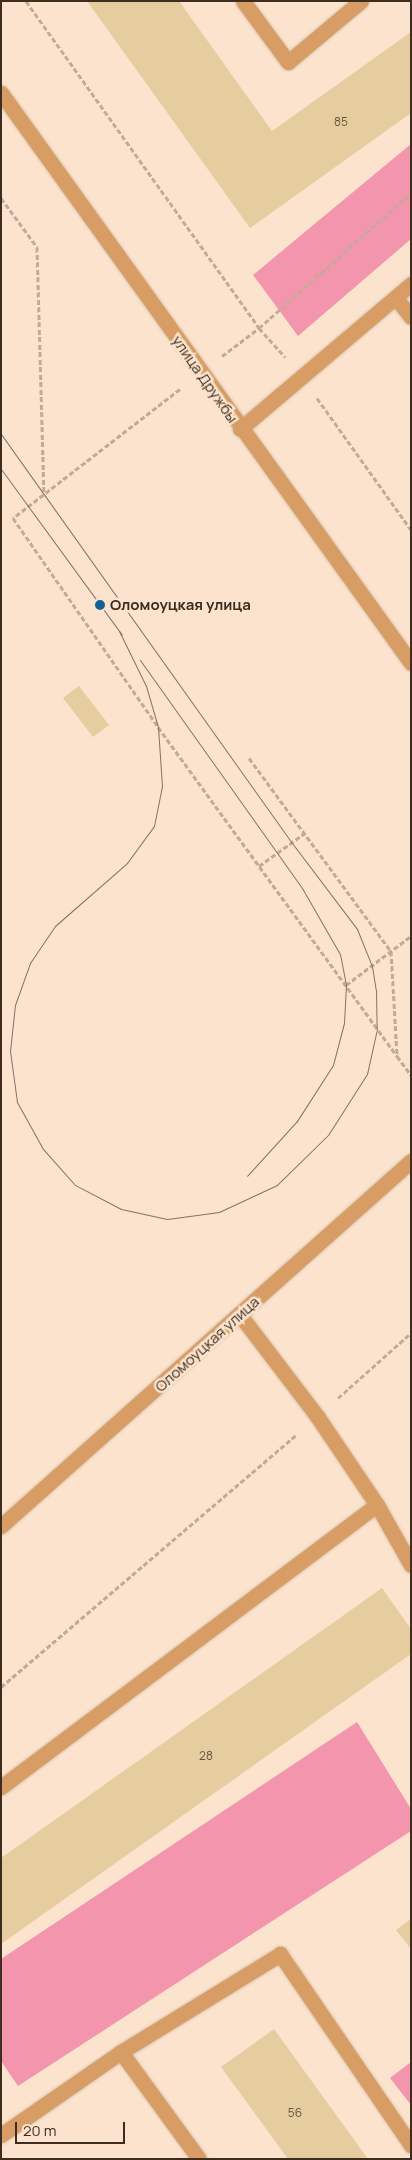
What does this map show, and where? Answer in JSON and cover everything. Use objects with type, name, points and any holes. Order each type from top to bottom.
[{"type":"street","points":[[243,1],[288,62],[361,1]]},
{"type":"street","name":"улица Дружбы","points":[[1,93],[240,429],[411,663]]},
{"type":"street","points":[[240,429],[411,284]]},
{"type":"street","points":[[396,298],[411,317]]},
{"type":"street","name":"Оломоуцкая улица","points":[[1,1526],[411,1161]]},
{"type":"street","points":[[240,1315],[317,1416],[377,1505],[411,1565]]},
{"type":"street","points":[[1,1787],[377,1505]]},
{"type":"street","points":[[1,2135],[122,2052],[280,1954],[411,2145]]},
{"type":"street","points":[[122,2052],[199,2159]]},
{"type":"path","points":[[26,1],[259,328],[289,361]]},
{"type":"path","points":[[215,361],[259,328],[411,193]]},
{"type":"path","points":[[1,198],[37,247],[44,493]]},
{"type":"path","points":[[183,387],[13,518],[158,727],[411,1075]]},
{"type":"path","points":[[314,395],[411,530]]},
{"type":"path","points":[[249,758],[391,951],[397,1056]]},
{"type":"path","points":[[259,866],[305,833]]},
{"type":"path","points":[[346,985],[411,936]]},
{"type":"path","points":[[1,1687],[411,1333]]},
{"type":"shaded area","points":[[411,144],[411,239],[298,336],[253,275]]},
{"type":"shaded area","points":[[357,1722],[411,1809],[411,1831],[18,2086],[1,2061],[1,1959]]},
{"type":"shaded area","points":[[411,2062],[411,2105],[390,2078]]},
{"type":"building","points":[[87,1],[179,1],[272,131],[411,32],[411,113],[250,228]]},
{"type":"building","points":[[79,686],[109,725],[93,737],[63,698]]},
{"type":"building","points":[[382,1588],[411,1629],[411,1654],[1,1944],[1,1858]]},
{"type":"building","points":[[411,1919],[411,1949],[396,1930]]},
{"type":"building","points":[[274,2029],[368,2159],[288,2159],[221,2067]]},
{"type":"tram line","points":[[1,434],[292,843],[357,929],[372,966],[376,990],[377,1029],[367,1074],[328,1135],[277,1185],[219,1212],[167,1219],[121,1209],[75,1185],[43,1149],[17,1102],[10,1051],[15,1005],[30,963],[55,926],[127,863],[154,826],[162,786],[158,727],[146,686],[119,631]]},
{"type":"tram line","points":[[1,469],[122,635]]},
{"type":"tram line","points":[[140,660],[302,888],[340,954],[346,985],[344,1023],[333,1065],[297,1121],[247,1176]]},
{"type":"place","name":"Оломоуцкая улица","points":[[100,605]]}]
